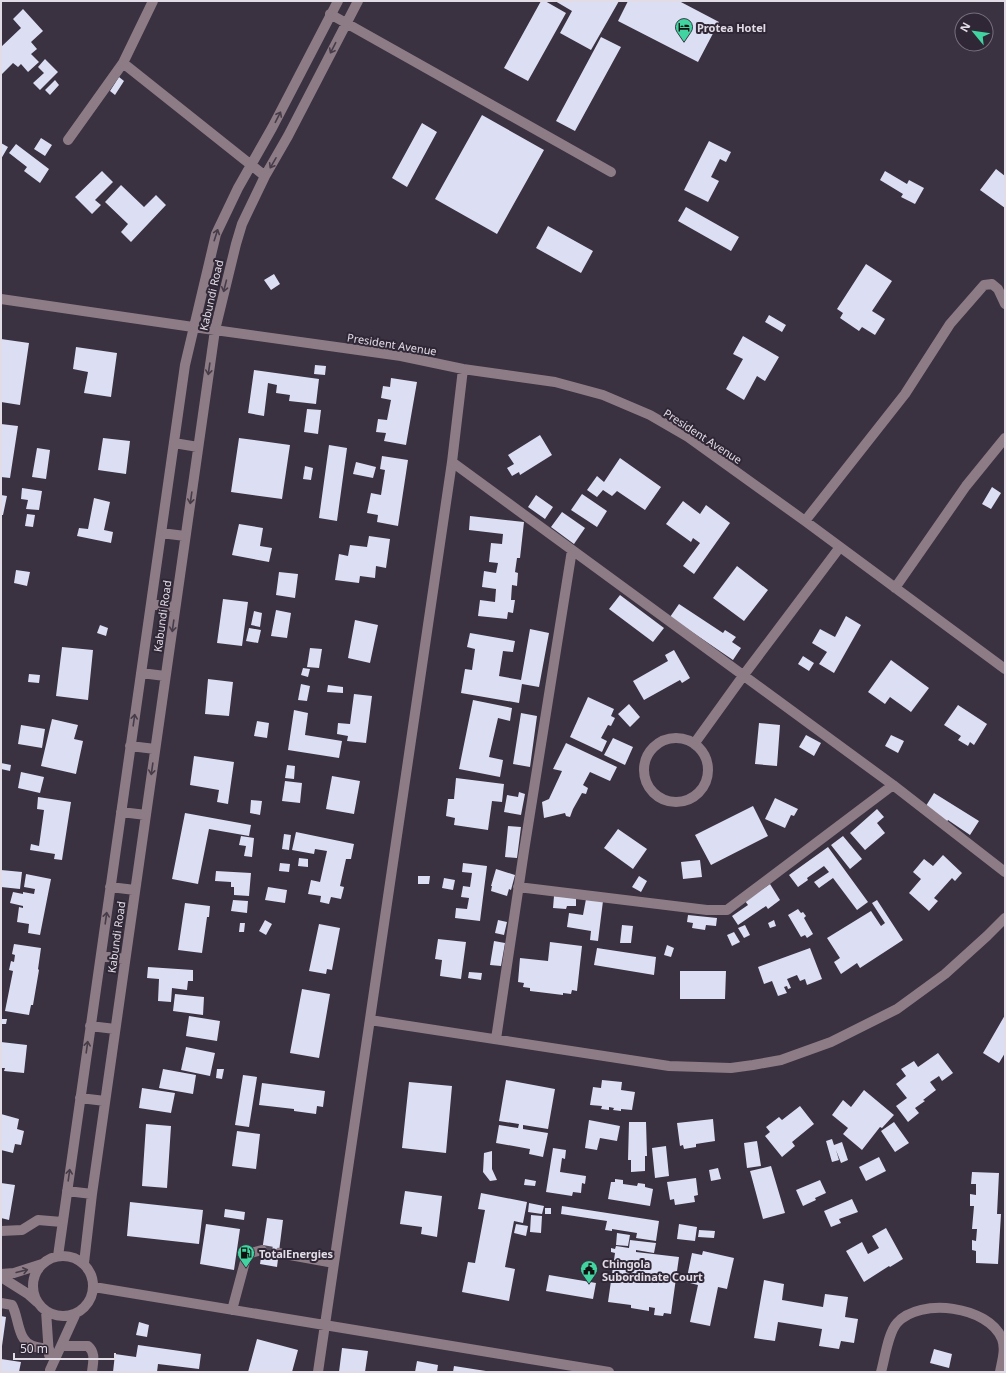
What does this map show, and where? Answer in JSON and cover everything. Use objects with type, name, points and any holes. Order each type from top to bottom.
[{"type":"street","points":[[68,140],[123,63],[153,1]]},
{"type":"street","name":"Kabundi Road","points":[[58,1256],[185,365],[216,234],[250,164],[272,128],[338,1]]},
{"type":"street","name":"Kabundi Road","points":[[84,1263],[115,1029],[215,330],[240,231],[265,176],[288,136],[358,1]]},
{"type":"street","points":[[330,14],[611,172]]},
{"type":"street","points":[[123,63],[265,176]]},
{"type":"street","points":[[805,521],[905,394],[950,324],[984,285],[992,284],[998,289],[1005,304]]},
{"type":"street","name":"President Avenue","points":[[1,299],[194,328],[401,356],[463,369],[555,382],[603,395],[650,415],[688,438],[805,521],[1005,669]]},
{"type":"street","points":[[318,1372],[452,462],[463,369]]},
{"type":"street","points":[[896,588],[966,486],[1005,438]]},
{"type":"street","points":[[174,443],[198,447]]},
{"type":"street","points":[[452,462],[893,785],[1005,872]]},
{"type":"street","points":[[161,533],[186,536]]},
{"type":"street","points":[[694,744],[840,547]]},
{"type":"street","points":[[496,1040],[518,887],[572,550]]},
{"type":"street","points":[[151,604],[175,607]]},
{"type":"street","points":[[141,673],[165,676]]},
{"type":"street","points":[[671,738],[687,740],[694,744],[703,753],[707,765],[708,774],[706,782],[696,795],[681,802],[672,802],[657,796],[646,783],[644,775],[644,767],[650,751],[656,745],[671,738]]},
{"type":"street","points":[[130,746],[155,749]]},
{"type":"street","points":[[518,887],[707,910],[726,910],[893,785]]},
{"type":"street","points":[[121,812],[146,815]]},
{"type":"street","points":[[110,887],[135,890]]},
{"type":"street","points":[[370,1020],[669,1066],[731,1068],[781,1060],[831,1042],[897,1009],[945,974],[1005,918]]},
{"type":"street","points":[[100,956],[125,959]]},
{"type":"street","points":[[90,1026],[115,1029]]},
{"type":"street","points":[[80,1098],[105,1101]]},
{"type":"street","points":[[67,1191],[92,1194]]},
{"type":"street","points":[[1,1231],[22,1230],[38,1220],[62,1222]]},
{"type":"street","points":[[232,1310],[246,1258],[251,1253],[262,1250]]},
{"type":"street","points":[[279,1253],[334,1263]]},
{"type":"street","points":[[67,1255],[84,1263],[90,1270],[94,1287],[91,1298],[85,1307],[76,1313],[66,1316],[56,1315],[42,1307],[28,1294],[1,1275],[14,1273],[42,1264],[49,1259],[67,1255]]},
{"type":"street","points":[[42,1264],[36,1273],[33,1283],[34,1294],[42,1307],[49,1349],[50,1371]]},
{"type":"street","points":[[94,1287],[325,1325],[582,1370],[609,1372]]},
{"type":"street","points":[[1,1303],[12,1305],[22,1337],[31,1346],[49,1349]]},
{"type":"street","points":[[881,1372],[891,1334],[897,1323],[907,1316],[924,1309],[942,1307],[983,1318],[993,1325],[1001,1337],[1004,1346],[1000,1372]]},
{"type":"street","points":[[50,1371],[76,1313]]},
{"type":"street","points":[[62,1346],[88,1346],[93,1350],[94,1355],[92,1372]]},
{"type":"building","points":[[541,1],[545,1],[566,13],[528,81],[504,68]]},
{"type":"building","points":[[555,1],[619,1],[591,50],[560,33],[572,11]]},
{"type":"building","name":"Protea Hotel","points":[[628,1],[679,1],[719,22],[698,62],[618,21]]},
{"type":"building","points":[[23,9],[43,31],[31,42],[37,49],[31,54],[39,62],[28,72],[21,64],[18,67],[13,63],[1,75],[1,47],[21,28],[13,19]]},
{"type":"building","points":[[601,37],[621,47],[575,131],[556,121]]},
{"type":"building","points":[[45,59],[58,72],[40,90],[33,83],[44,73],[38,67]]},
{"type":"building","points":[[119,77],[124,81],[115,95],[110,91]]},
{"type":"building","points":[[55,80],[59,85],[50,95],[45,90]]},
{"type":"building","points":[[482,115],[544,150],[497,234],[435,199]]},
{"type":"building","points":[[422,123],[437,132],[407,187],[392,178]]},
{"type":"building","points":[[41,138],[52,145],[45,156],[34,149]]},
{"type":"building","points":[[709,141],[731,152],[726,162],[720,159],[711,177],[719,181],[708,202],[684,190]]},
{"type":"building","points":[[1,143],[8,147],[1,159]]},
{"type":"building","points":[[16,144],[49,169],[40,183],[24,171],[27,167],[9,153]]},
{"type":"building","points":[[996,169],[1005,176],[1005,208],[980,190]]},
{"type":"building","points":[[102,171],[113,182],[95,200],[101,205],[92,214],[75,197]]},
{"type":"building","points":[[885,171],[907,184],[909,180],[924,188],[915,204],[901,197],[903,194],[880,180]]},
{"type":"building","points":[[121,185],[144,207],[156,195],[166,205],[131,242],[121,232],[128,224],[105,202]]},
{"type":"building","points":[[686,207],[739,237],[731,251],[678,221]]},
{"type":"building","points":[[548,226],[593,251],[581,273],[536,248]]},
{"type":"building","points":[[866,264],[892,281],[872,311],[885,319],[875,335],[862,327],[859,331],[840,318],[843,313],[837,309]]},
{"type":"building","points":[[274,274],[280,284],[271,290],[264,280]]},
{"type":"building","points":[[769,315],[786,325],[782,332],[765,322]]},
{"type":"building","points":[[743,336],[779,357],[765,381],[757,376],[744,400],[726,389],[743,359],[733,354]]},
{"type":"building","points":[[1,339],[29,343],[20,405],[1,402]]},
{"type":"building","points":[[76,347],[117,353],[111,397],[84,393],[88,372],[73,369]]},
{"type":"building","points":[[315,365],[326,366],[325,375],[314,374]]},
{"type":"building","points":[[254,370],[319,379],[316,404],[289,401],[290,395],[276,393],[277,385],[268,383],[264,416],[248,413]]},
{"type":"building","points":[[391,378],[417,382],[406,445],[384,441],[386,433],[376,432],[378,419],[387,420],[391,400],[381,398],[383,386],[390,387]]},
{"type":"building","points":[[307,409],[321,410],[318,434],[304,432]]},
{"type":"building","points":[[1,424],[18,426],[10,478],[1,477]]},
{"type":"building","points":[[540,435],[552,455],[520,475],[519,472],[512,476],[507,468],[514,464],[508,455]]},
{"type":"building","points":[[103,438],[130,441],[126,474],[98,470]]},
{"type":"building","points":[[239,438],[290,445],[282,499],[231,492]]},
{"type":"building","points":[[329,445],[347,448],[337,521],[319,518]]},
{"type":"building","points":[[37,448],[50,450],[46,479],[32,477]]},
{"type":"building","points":[[382,456],[408,460],[398,526],[377,522],[378,515],[367,513],[371,493],[381,495],[385,470],[380,469]]},
{"type":"building","points":[[620,458],[661,487],[645,510],[617,491],[612,496],[603,490],[597,497],[587,490],[597,476],[604,482]]},
{"type":"building","points":[[356,462],[376,467],[373,478],[353,474]]},
{"type":"building","points":[[305,466],[313,468],[311,480],[303,479]]},
{"type":"building","points":[[992,487],[1001,493],[991,509],[982,504]]},
{"type":"building","points":[[22,488],[42,491],[39,510],[26,509],[28,500],[21,499]]},
{"type":"building","points":[[582,494],[607,511],[597,527],[571,510]]},
{"type":"building","points":[[1,495],[7,496],[3,515],[1,515]]},
{"type":"building","points":[[536,495],[553,507],[545,519],[528,507]]},
{"type":"building","points":[[94,498],[110,502],[104,530],[113,532],[111,543],[77,536],[79,528],[88,529]]},
{"type":"building","points":[[683,501],[700,514],[706,505],[730,523],[694,574],[683,566],[700,543],[693,538],[691,542],[666,524]]},
{"type":"building","points":[[562,512],[585,528],[574,544],[551,527]]},
{"type":"building","points":[[27,514],[35,515],[33,527],[25,526]]},
{"type":"building","points":[[470,516],[524,522],[520,558],[517,558],[515,572],[518,573],[517,586],[512,585],[511,600],[515,600],[513,613],[508,612],[507,619],[478,616],[480,600],[495,602],[496,589],[482,587],[484,571],[496,573],[498,563],[489,562],[491,543],[502,544],[503,534],[469,530]]},
{"type":"building","points":[[239,524],[263,528],[260,546],[272,548],[269,562],[232,555]]},
{"type":"building","points":[[369,536],[390,539],[386,568],[376,566],[375,578],[360,576],[359,583],[335,580],[339,554],[348,556],[350,545],[367,547]]},
{"type":"building","points":[[737,566],[768,590],[744,621],[713,598]]},
{"type":"building","points":[[16,570],[30,572],[27,586],[14,583]]},
{"type":"building","points":[[279,572],[298,574],[295,598],[276,595]]},
{"type":"building","points":[[620,595],[664,628],[653,642],[609,609]]},
{"type":"building","points":[[223,599],[248,602],[242,646],[217,643]]},
{"type":"building","points":[[679,604],[723,633],[725,630],[736,637],[732,642],[741,648],[733,660],[670,617]]},
{"type":"building","points":[[276,610],[291,613],[287,638],[271,636]]},
{"type":"building","points":[[254,611],[262,613],[260,627],[251,625]]},
{"type":"building","points":[[846,616],[861,625],[834,673],[819,664],[827,652],[812,643],[820,629],[835,637]]},
{"type":"building","points":[[355,620],[378,625],[370,663],[348,658]]},
{"type":"building","points":[[100,625],[108,628],[106,636],[97,633]]},
{"type":"building","points":[[249,628],[261,630],[258,643],[246,641]]},
{"type":"building","points":[[530,629],[549,633],[539,687],[522,684],[519,703],[461,693],[465,669],[472,670],[475,649],[467,647],[470,633],[515,641],[513,652],[503,651],[499,676],[521,680]]},
{"type":"building","points":[[62,647],[93,650],[88,700],[56,696]]},
{"type":"building","points":[[310,648],[322,649],[319,668],[307,667]]},
{"type":"building","points":[[674,650],[690,678],[682,683],[680,680],[644,700],[633,681],[668,661],[665,655]]},
{"type":"building","points":[[803,656],[814,663],[809,671],[798,664]]},
{"type":"building","points":[[891,660],[929,688],[911,712],[890,697],[885,704],[868,692]]},
{"type":"building","points":[[303,668],[310,669],[308,677],[301,675]]},
{"type":"building","points":[[29,674],[40,675],[39,683],[28,682]]},
{"type":"building","points":[[208,679],[233,682],[229,716],[205,714]]},
{"type":"building","points":[[301,684],[310,686],[307,701],[298,700]]},
{"type":"building","points":[[328,685],[343,687],[343,693],[327,692]]},
{"type":"building","points":[[354,694],[372,696],[366,743],[347,741],[348,736],[337,734],[338,723],[350,724]]},
{"type":"building","points":[[588,697],[614,709],[611,716],[615,718],[611,726],[608,725],[601,738],[607,741],[602,752],[570,737]]},
{"type":"building","points":[[473,700],[512,708],[510,721],[498,718],[489,757],[503,760],[500,777],[459,769]]},
{"type":"building","points":[[629,704],[640,717],[630,727],[618,714]]},
{"type":"building","points":[[958,705],[987,724],[974,745],[970,742],[968,746],[958,740],[961,736],[944,725]]},
{"type":"building","points":[[294,710],[308,713],[305,735],[342,741],[339,758],[288,750]]},
{"type":"building","points":[[521,713],[537,716],[530,767],[513,764]]},
{"type":"building","points":[[52,719],[78,725],[74,739],[83,741],[76,774],[41,766]]},
{"type":"building","points":[[257,721],[269,723],[267,738],[254,736]]},
{"type":"building","points":[[759,723],[780,725],[777,766],[755,764]]},
{"type":"building","points":[[21,725],[45,729],[42,748],[18,744]]},
{"type":"building","points":[[806,735],[821,743],[814,756],[799,747]]},
{"type":"building","points":[[891,735],[904,741],[898,753],[885,746]]},
{"type":"building","points":[[613,738],[633,747],[625,765],[604,755]]},
{"type":"building","points":[[566,743],[617,767],[610,781],[590,772],[583,785],[588,788],[586,794],[582,793],[570,817],[566,816],[565,813],[544,818],[542,802],[549,799],[562,771],[553,769]]},
{"type":"building","points":[[194,756],[234,762],[228,804],[217,802],[219,790],[190,785]]},
{"type":"building","points":[[1,763],[11,765],[10,771],[1,769]]},
{"type":"building","points":[[287,765],[295,766],[294,779],[285,778]]},
{"type":"building","points":[[21,772],[44,777],[40,793],[18,788]]},
{"type":"building","points":[[332,776],[360,781],[354,814],[326,809]]},
{"type":"building","points":[[456,778],[504,784],[502,802],[492,801],[488,830],[454,825],[455,818],[446,816],[448,799],[454,799]]},
{"type":"building","points":[[285,781],[302,783],[300,803],[282,801]]},
{"type":"building","points":[[519,792],[525,794],[521,815],[504,812],[507,795],[518,797]]},
{"type":"building","points":[[934,793],[979,821],[970,835],[948,820],[946,823],[924,809]]},
{"type":"building","points":[[38,797],[71,802],[62,860],[54,859],[55,854],[30,850],[31,844],[39,846],[44,810],[37,809]]},
{"type":"building","points":[[775,798],[798,809],[794,816],[791,815],[785,828],[765,819]]},
{"type":"building","points":[[251,800],[262,801],[260,815],[250,813]]},
{"type":"building","points":[[753,806],[768,836],[711,865],[695,835]]},
{"type":"building","points":[[877,809],[884,817],[877,823],[885,833],[865,850],[850,833]]},
{"type":"building","points":[[185,813],[251,825],[249,836],[209,829],[198,884],[172,879]]},
{"type":"building","points":[[508,826],[521,827],[517,858],[505,857]]},
{"type":"building","points":[[618,829],[647,849],[633,869],[604,848]]},
{"type":"building","points":[[296,832],[354,844],[351,859],[346,859],[340,886],[344,887],[341,899],[331,897],[329,904],[320,902],[321,896],[308,894],[311,880],[320,882],[327,851],[315,849],[314,854],[292,850]]},
{"type":"building","points":[[284,834],[291,835],[289,850],[282,849]]},
{"type":"building","points":[[241,836],[254,838],[252,857],[244,856],[246,846],[239,845]]},
{"type":"building","points":[[843,836],[862,859],[850,869],[831,845]]},
{"type":"building","points":[[828,847],[868,902],[857,910],[833,878],[819,888],[814,882],[829,872],[824,866],[807,878],[808,880],[798,887],[789,875]]},
{"type":"building","points":[[943,855],[962,873],[955,881],[952,878],[934,898],[938,901],[929,911],[909,893],[921,879],[913,872],[924,859],[933,866]]},
{"type":"building","points":[[299,858],[308,859],[308,867],[298,866]]},
{"type":"building","points":[[700,860],[702,877],[683,879],[681,862]]},
{"type":"building","points":[[280,863],[290,864],[289,872],[279,871]]},
{"type":"building","points":[[463,863],[487,866],[480,921],[455,918],[456,908],[467,909],[469,898],[461,897],[463,886],[470,887],[472,873],[462,872]]},
{"type":"building","points":[[496,869],[515,875],[511,890],[509,889],[507,896],[491,891]]},
{"type":"building","points":[[1,870],[22,872],[20,889],[1,887]]},
{"type":"building","points":[[216,871],[251,873],[249,896],[234,895],[234,887],[231,887],[231,882],[215,881]]},
{"type":"building","points":[[26,874],[51,879],[40,935],[28,933],[29,924],[17,922],[19,907],[23,908],[23,906],[10,903],[13,892],[34,894],[35,889],[24,887]]},
{"type":"building","points":[[418,876],[430,876],[429,884],[418,884]]},
{"type":"building","points":[[639,876],[647,881],[641,892],[632,887]]},
{"type":"building","points":[[444,878],[455,880],[453,890],[442,888]]},
{"type":"building","points":[[770,884],[780,900],[768,909],[766,906],[738,925],[732,916],[748,905],[745,901]]},
{"type":"building","points":[[268,887],[287,890],[285,903],[265,900]]},
{"type":"building","points":[[554,896],[576,898],[576,906],[567,906],[566,909],[553,908]]},
{"type":"building","points":[[586,899],[603,901],[598,941],[590,940],[591,931],[567,927],[569,913],[583,915]]},
{"type":"building","points":[[233,900],[248,901],[247,913],[231,911]]},
{"type":"building","points":[[877,900],[903,940],[860,968],[857,963],[841,974],[834,962],[840,958],[827,938],[871,911],[881,926],[885,923],[872,903]]},
{"type":"building","points":[[185,903],[210,906],[202,953],[178,950]]},
{"type":"building","points":[[798,909],[806,916],[804,918],[813,934],[807,938],[805,935],[801,937],[788,915]]},
{"type":"building","points":[[688,915],[717,918],[716,926],[706,925],[705,930],[692,928],[693,923],[687,922]]},
{"type":"building","points":[[265,920],[272,924],[266,935],[259,931]]},
{"type":"building","points":[[498,920],[507,922],[504,935],[495,933]]},
{"type":"building","points":[[774,920],[776,926],[770,928],[768,923]]},
{"type":"building","points":[[240,923],[245,923],[244,932],[239,932]]},
{"type":"building","points":[[319,924],[340,928],[332,970],[327,969],[326,974],[309,971]]},
{"type":"building","points":[[622,925],[633,926],[631,943],[620,943]]},
{"type":"building","points":[[745,925],[750,935],[744,938],[738,928]]},
{"type":"building","points":[[734,932],[740,942],[732,946],[727,935]]},
{"type":"building","points":[[438,939],[466,942],[461,979],[440,976],[442,960],[435,959]]},
{"type":"building","points":[[494,941],[505,943],[501,966],[490,965]]},
{"type":"building","points":[[550,942],[582,946],[577,991],[572,990],[571,994],[563,993],[563,995],[530,991],[530,988],[523,987],[524,983],[518,982],[520,958],[548,961]]},
{"type":"building","points":[[14,944],[41,948],[33,1005],[31,1005],[29,1015],[5,1011],[13,971],[9,970],[11,961],[14,962],[15,955],[12,954]]},
{"type":"building","points":[[667,945],[674,948],[671,957],[664,955]]},
{"type":"building","points":[[597,948],[656,957],[654,975],[594,965]]},
{"type":"building","points":[[810,948],[822,979],[807,985],[805,979],[800,981],[797,975],[787,979],[791,988],[788,989],[787,986],[784,987],[787,993],[778,996],[772,981],[764,984],[758,967]]},
{"type":"building","points":[[148,967],[193,970],[193,981],[188,981],[187,990],[172,988],[171,1002],[158,1001],[159,979],[147,978]]},
{"type":"building","points":[[680,971],[726,971],[725,999],[680,999]]},
{"type":"building","points":[[469,972],[482,973],[481,980],[468,978]]},
{"type":"building","points":[[302,989],[330,994],[319,1058],[290,1053]]},
{"type":"building","points":[[175,994],[204,997],[203,1015],[173,1011]]},
{"type":"building","points":[[1005,1015],[1005,1053],[999,1063],[983,1053]]},
{"type":"building","points":[[189,1016],[220,1021],[217,1041],[186,1036]]},
{"type":"building","points":[[1,1019],[7,1019],[6,1024],[1,1024]]},
{"type":"building","points":[[1,1042],[27,1045],[24,1073],[4,1071],[5,1068],[1,1068]]},
{"type":"building","points":[[186,1047],[215,1053],[210,1076],[181,1070]]},
{"type":"building","points":[[938,1053],[953,1073],[942,1081],[939,1076],[930,1082],[936,1090],[915,1108],[919,1113],[908,1122],[896,1106],[907,1098],[896,1084],[906,1076],[901,1069],[914,1061],[918,1067]]},
{"type":"building","points":[[163,1069],[196,1075],[193,1094],[159,1088]]},
{"type":"building","points":[[217,1069],[224,1069],[222,1079],[216,1078]]},
{"type":"building","points":[[243,1075],[257,1077],[249,1127],[235,1125]]},
{"type":"building","points":[[506,1080],[555,1089],[548,1129],[523,1125],[523,1129],[548,1133],[543,1157],[529,1154],[530,1149],[496,1143],[499,1125],[518,1128],[519,1124],[499,1121]]},
{"type":"building","points":[[602,1080],[622,1082],[621,1090],[635,1092],[632,1110],[613,1110],[614,1108],[609,1107],[609,1110],[601,1109],[602,1106],[590,1105],[593,1087],[601,1088]]},
{"type":"building","points":[[409,1082],[452,1086],[446,1153],[402,1148]]},
{"type":"building","points":[[262,1083],[325,1091],[323,1107],[317,1106],[316,1114],[294,1111],[294,1109],[259,1105]]},
{"type":"building","points":[[142,1088],[175,1093],[171,1113],[139,1108]]},
{"type":"building","points":[[864,1090],[894,1115],[882,1128],[880,1127],[862,1150],[843,1134],[848,1128],[832,1115],[843,1100],[851,1107]]},
{"type":"building","points":[[800,1106],[814,1124],[792,1142],[795,1146],[782,1157],[765,1136],[770,1132],[766,1127],[779,1117],[782,1120]]},
{"type":"building","points":[[1,1114],[19,1119],[17,1129],[24,1131],[21,1145],[15,1144],[13,1153],[1,1150]]},
{"type":"building","points":[[713,1119],[715,1141],[696,1144],[696,1147],[684,1149],[683,1145],[680,1146],[677,1123]]},
{"type":"building","points":[[589,1120],[620,1126],[617,1141],[600,1138],[597,1150],[585,1148]]},
{"type":"building","points":[[629,1122],[646,1122],[647,1156],[645,1156],[645,1171],[631,1172],[631,1160],[628,1160]]},
{"type":"building","points":[[894,1122],[909,1143],[895,1152],[881,1131]]},
{"type":"building","points":[[146,1124],[171,1126],[167,1188],[142,1186]]},
{"type":"building","points":[[237,1131],[260,1134],[256,1169],[232,1166]]},
{"type":"building","points":[[832,1139],[834,1145],[842,1142],[848,1160],[841,1163],[836,1150],[839,1160],[832,1162],[826,1141]]},
{"type":"building","points":[[757,1141],[761,1166],[747,1168],[744,1143]]},
{"type":"building","points":[[666,1146],[669,1176],[655,1178],[652,1148]]},
{"type":"building","points":[[553,1148],[566,1150],[565,1159],[562,1158],[560,1172],[586,1176],[585,1184],[582,1183],[581,1193],[573,1192],[572,1196],[546,1192]]},
{"type":"building","points":[[492,1151],[492,1169],[497,1180],[490,1181],[483,1172],[484,1153]]},
{"type":"building","points":[[879,1157],[886,1171],[866,1181],[859,1167]]},
{"type":"building","points":[[771,1166],[785,1213],[763,1219],[750,1171]]},
{"type":"building","points":[[718,1168],[721,1179],[711,1181],[709,1170]]},
{"type":"building","points":[[972,1172],[999,1173],[997,1214],[1001,1214],[998,1264],[976,1263],[976,1251],[972,1250],[972,1240],[976,1241],[977,1229],[972,1229],[974,1206],[970,1206],[970,1194],[976,1195],[976,1184],[971,1184]]},
{"type":"building","points":[[696,1178],[698,1195],[694,1196],[695,1202],[675,1205],[674,1199],[670,1200],[667,1182]]},
{"type":"building","points":[[525,1179],[536,1181],[535,1186],[524,1185]]},
{"type":"building","points":[[615,1179],[623,1180],[623,1184],[637,1186],[638,1183],[645,1184],[645,1187],[653,1189],[650,1206],[608,1199],[611,1182],[615,1182]]},
{"type":"building","points":[[820,1180],[826,1193],[803,1206],[796,1190]]},
{"type":"building","points":[[1,1183],[15,1185],[9,1220],[1,1218]]},
{"type":"building","points":[[405,1191],[442,1196],[437,1237],[421,1234],[422,1227],[400,1224]]},
{"type":"building","points":[[481,1193],[527,1202],[523,1223],[514,1221],[505,1267],[515,1269],[509,1301],[462,1292],[468,1262],[475,1263],[485,1210],[478,1209]]},
{"type":"building","points":[[852,1199],[858,1212],[839,1219],[841,1223],[831,1227],[824,1211]]},
{"type":"building","points":[[130,1202],[203,1210],[199,1244],[127,1236]]},
{"type":"building","points":[[529,1203],[544,1206],[542,1214],[528,1212]]},
{"type":"building","points":[[562,1206],[659,1221],[656,1241],[636,1238],[637,1233],[612,1229],[612,1231],[605,1230],[607,1221],[561,1214]]},
{"type":"building","points":[[545,1208],[551,1208],[551,1214],[545,1214]]},
{"type":"building","points":[[225,1209],[245,1212],[244,1220],[224,1217]]},
{"type":"building","points":[[531,1215],[542,1216],[541,1233],[530,1232]]},
{"type":"building","points":[[267,1218],[283,1220],[277,1267],[260,1264]]},
{"type":"building","points":[[206,1224],[240,1229],[234,1270],[200,1264]]},
{"type":"building","points":[[516,1224],[528,1226],[526,1236],[514,1233]]},
{"type":"building","points":[[679,1224],[697,1227],[695,1241],[677,1239]]},
{"type":"building","points":[[886,1228],[903,1259],[864,1282],[846,1251],[862,1242],[868,1254],[879,1248],[872,1236]]},
{"type":"building","points":[[699,1230],[715,1231],[714,1238],[698,1237]]},
{"type":"building","points":[[617,1233],[630,1235],[628,1246],[616,1245]]},
{"type":"building","points":[[630,1240],[656,1243],[654,1253],[636,1250],[636,1252],[679,1257],[671,1314],[664,1313],[663,1316],[654,1315],[655,1308],[649,1307],[649,1311],[631,1308],[631,1305],[608,1302],[615,1253],[611,1252],[611,1248],[615,1249],[616,1246],[629,1248]]},
{"type":"building","points":[[703,1251],[734,1258],[727,1289],[718,1287],[710,1326],[690,1322],[698,1285],[686,1282],[692,1253],[702,1255]]},
{"type":"building","points":[[549,1275],[596,1283],[593,1299],[546,1291]]},
{"type":"building","points":[[764,1280],[784,1284],[782,1300],[823,1307],[825,1294],[848,1297],[845,1317],[858,1319],[854,1343],[841,1341],[839,1349],[819,1346],[822,1329],[778,1322],[775,1341],[754,1338]]},
{"type":"building","points":[[1,1316],[6,1317],[2,1346],[1,1346]]},
{"type":"building","points":[[139,1322],[149,1325],[147,1337],[136,1335]]},
{"type":"building","points":[[257,1339],[298,1350],[292,1372],[248,1372]]},
{"type":"building","points":[[138,1345],[201,1354],[199,1369],[158,1364],[157,1372],[113,1372],[115,1354],[136,1357]]},
{"type":"building","points":[[342,1348],[368,1351],[365,1372],[339,1372]]},
{"type":"building","points":[[934,1349],[952,1354],[949,1368],[930,1363]]},
{"type":"building","points":[[1,1359],[21,1362],[19,1372],[1,1372]]},
{"type":"building","points":[[417,1361],[438,1365],[437,1372],[415,1372]]},
{"type":"building","points":[[454,1366],[486,1371],[486,1372],[453,1372]]},
{"type":"tunnel","points":[[262,1250],[279,1253]]},
{"type":"place","name":"Protea Hotel","points":[[684,42]]},
{"type":"place","name":"TotalEnergies","points":[[246,1268]]},
{"type":"place","name":"Chingola Subordinate Court","points":[[589,1284]]}]
